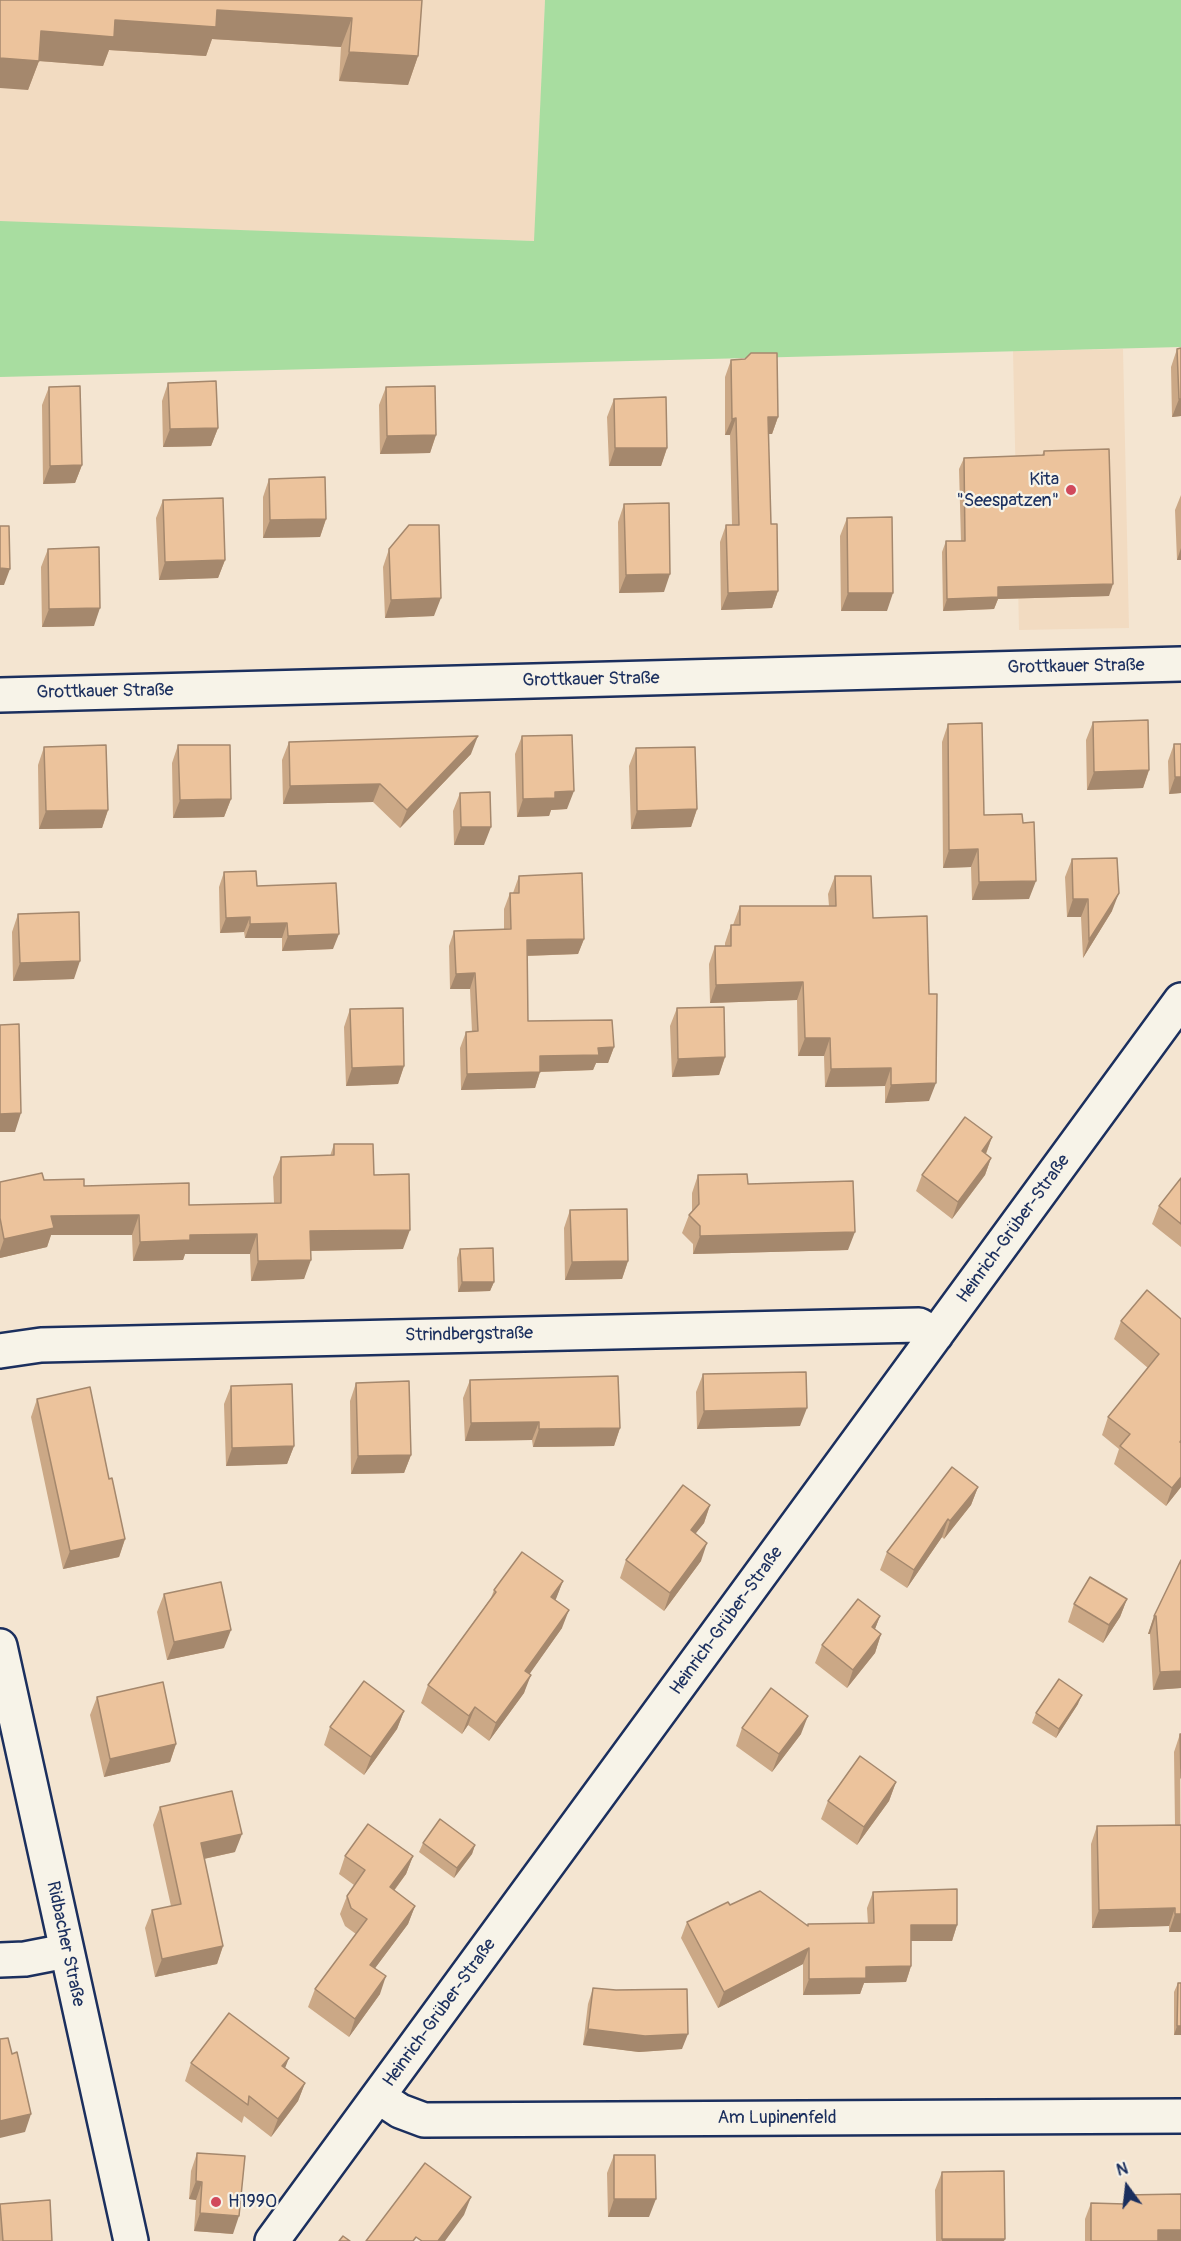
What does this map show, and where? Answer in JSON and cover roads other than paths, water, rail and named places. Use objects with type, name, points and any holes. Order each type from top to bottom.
[{"type":"street","name":"Grottkauer Straße","points":[[0,695],[1181,664]]},
{"type":"street","name":"Heinrich-Grüber-Straße","points":[[272,2241],[1181,1000]]},
{"type":"street","name":"Strindbergstraße","points":[[0,1351],[41,1345],[919,1325],[936,1335]]},
{"type":"street","name":"Ridbacher Straße","points":[[0,1646],[131,2241]]},
{"type":"street","points":[[0,1960],[25,1959],[66,1951]]},
{"type":"street","name":"Am Lupinenfeld","points":[[379,2097],[399,2111],[424,2120],[1181,2116]]},
{"type":"place","name":"Kita \"Seespatzen\"","points":[[1071,490]]},
{"type":"place","name":"H1990","points":[[216,2202]]}]
